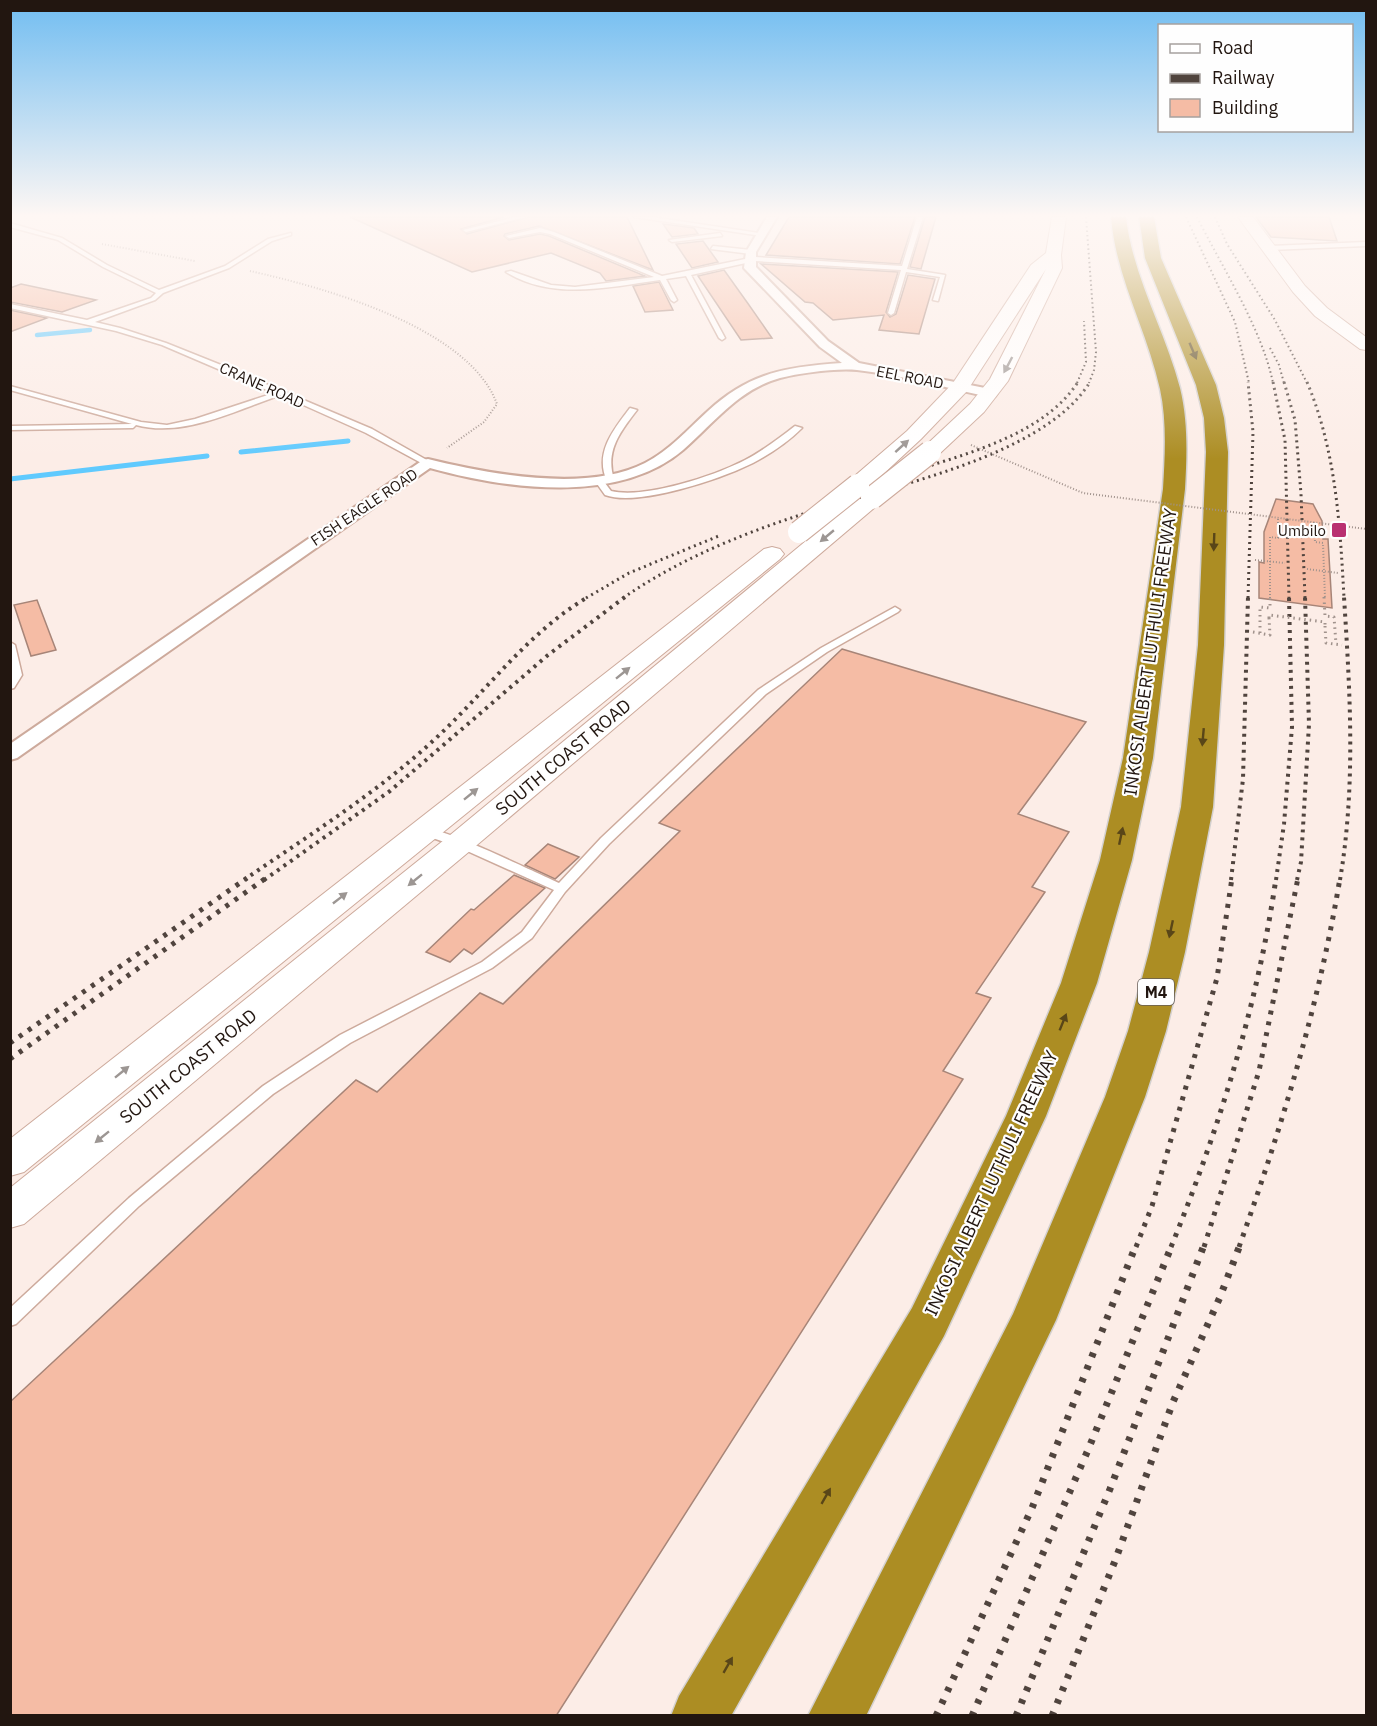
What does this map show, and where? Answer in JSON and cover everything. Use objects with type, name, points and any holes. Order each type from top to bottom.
[{"type":"highway","name":"INKOSI ALBERT LUTHULI FREEWAY","points":[[699,1716],[928,1322],[1026,1116],[1079,983],[1116,861],[1138,759],[1174,489],[1176,424],[1167,376],[1136,298]]},
{"type":"highway","name":"M4","points":[[836,1716],[1033,1320],[1125,1097],[1147,1031],[1167,952],[1194,818],[1211,645],[1217,452],[1214,418],[1206,385],[1170,298]]},
{"type":"street","name":"EEL ROAD","points":[[777,298],[829,348],[855,366],[990,393]]},
{"type":"street","name":"SOUTH COAST ROAD","points":[[10,1212],[460,843],[865,492],[914,435],[960,387],[1018,298]]},
{"type":"street","name":"SOUTH COAST ROAD","points":[[10,1161],[799,532],[930,452],[990,393],[1009,363],[1040,298]]},
{"type":"street","points":[[1308,298],[1322,312],[1366,345]]},
{"type":"street","name":"FISH EAGLE ROAD","points":[[10,754],[428,463],[467,474],[504,478],[604,480],[636,472],[660,460],[752,384],[795,372],[855,366]]},
{"type":"lane","points":[[89,322],[156,298]]},
{"type":"lane","points":[[701,298],[722,338]]},
{"type":"lane","points":[[891,313],[896,298]]},
{"type":"lane","name":"CRANE ROAD","points":[[10,306],[89,322],[164,344],[384,438],[428,463]]},
{"type":"lane","points":[[10,388],[149,426]]},
{"type":"lane","points":[[10,428],[174,426],[197,422],[280,393]]},
{"type":"lane","points":[[633,410],[605,458],[606,492],[618,495],[668,489],[723,473],[768,451],[798,428]]},
{"type":"lane","points":[[10,1319],[134,1202],[268,1090],[354,1035],[487,964],[519,943],[561,889],[605,840],[762,692],[824,650],[895,610]]},
{"type":"lane","points":[[10,645],[16,675],[10,686]]},
{"type":"lane","points":[[425,831],[460,843],[561,889]]},
{"type":"path","points":[[348,298],[392,314],[420,328],[473,368],[494,393],[497,404],[484,422],[428,463]]},
{"type":"path","points":[[971,446],[1083,493],[1366,529]]},
{"type":"path","points":[[1260,633],[1260,607],[1270,608],[1269,537],[1278,538],[1278,518]]},
{"type":"path","points":[[1314,522],[1315,542],[1323,543],[1325,615],[1334,617],[1336,644]]},
{"type":"path","points":[[1255,560],[1285,563]]},
{"type":"path","points":[[1308,569],[1338,573]]},
{"type":"path","points":[[1253,632],[1270,635],[1269,615],[1325,622],[1326,643],[1342,645]]},
{"type":"building","points":[[10,298],[85,298],[96,300],[62,312],[10,302]]},
{"type":"building","points":[[638,298],[667,298],[673,310],[645,312]]},
{"type":"building","points":[[712,298],[743,298],[772,338],[741,340]]},
{"type":"building","points":[[800,298],[890,298],[886,312],[890,317],[896,314],[901,298],[930,298],[919,334],[879,330],[884,315],[833,320],[813,303],[805,302]]},
{"type":"building","points":[[10,310],[47,318],[10,332]]},
{"type":"building","points":[[1276,499],[1313,504],[1322,521],[1323,539],[1328,539],[1332,608],[1259,598],[1259,562],[1264,563],[1264,532]]},
{"type":"building","points":[[37,600],[56,650],[31,656],[14,605]]},
{"type":"building","points":[[842,649],[1086,722],[1018,814],[1069,832],[1032,887],[1045,892],[976,993],[991,998],[943,1071],[963,1079],[556,1716],[10,1716],[10,1402],[356,1080],[377,1092],[480,993],[503,1004],[680,831],[659,823]]},
{"type":"building","points":[[548,844],[579,857],[555,879],[525,865]]},
{"type":"building","points":[[514,875],[545,888],[472,954],[464,949],[450,962],[426,952],[471,909],[474,910]]},
{"type":"waterway","points":[[37,335],[90,330]]},
{"type":"waterway","points":[[241,452],[348,441]]},
{"type":"waterway","points":[[10,479],[207,456]]},
{"type":"railway","points":[[1089,383],[1094,370],[1096,352],[1092,298]]},
{"type":"railway","points":[[1224,298],[1235,322],[1249,383]]},
{"type":"railway","points":[[1240,298],[1260,341],[1273,383]]},
{"type":"railway","points":[[1261,298],[1275,320],[1307,383]]},
{"type":"railway","points":[[1077,383],[1086,362],[1084,321]]},
{"type":"railway","points":[[1270,348],[1279,365],[1284,383]]},
{"type":"railway","points":[[926,467],[989,446],[1030,426],[1048,414],[1078,382]]},
{"type":"railway","points":[[623,598],[684,562],[749,533],[956,468],[998,451],[1035,432],[1067,409],[1090,382]]},
{"type":"railway","points":[[1248,382],[1253,432],[1248,598]]},
{"type":"railway","points":[[1273,382],[1285,440],[1289,598]]},
{"type":"railway","points":[[1284,382],[1295,420],[1301,494],[1305,598]]},
{"type":"railway","points":[[1307,382],[1324,434],[1335,488],[1344,598]]},
{"type":"railway","points":[[586,598],[629,573],[721,535]]},
{"type":"railway","points":[[244,880],[342,813],[413,759],[454,721],[546,627],[588,597]]},
{"type":"railway","points":[[264,880],[390,791],[548,655],[625,597]]},
{"type":"railway","points":[[1231,880],[1243,779],[1248,597]]},
{"type":"railway","points":[[1276,880],[1284,824],[1292,727],[1289,597]]},
{"type":"railway","points":[[1297,880],[1301,862],[1309,724],[1305,597]]},
{"type":"railway","points":[[1340,880],[1350,774],[1350,703],[1344,597]]},
{"type":"railway","points":[[10,1043],[247,878]]},
{"type":"railway","points":[[10,1059],[266,878]]},
{"type":"railway","points":[[1136,1247],[1152,1206],[1217,978],[1232,878]]},
{"type":"railway","points":[[1171,1247],[1221,1112],[1235,1066],[1259,972],[1276,878]]},
{"type":"railway","points":[[1204,1247],[1259,1071],[1298,878]]},
{"type":"railway","points":[[1239,1247],[1298,1065],[1321,972],[1340,878]]},
{"type":"railway","points":[[936,1716],[1032,1508],[1136,1245]]},
{"type":"railway","points":[[972,1716],[1088,1450],[1172,1245]]},
{"type":"railway","points":[[1016,1716],[1110,1489],[1204,1245]]},
{"type":"railway","points":[[1052,1716],[1115,1561],[1173,1402],[1220,1297],[1240,1245]]},
{"type":"place","name":"Umbilo","points":[[1339,530]]}]
